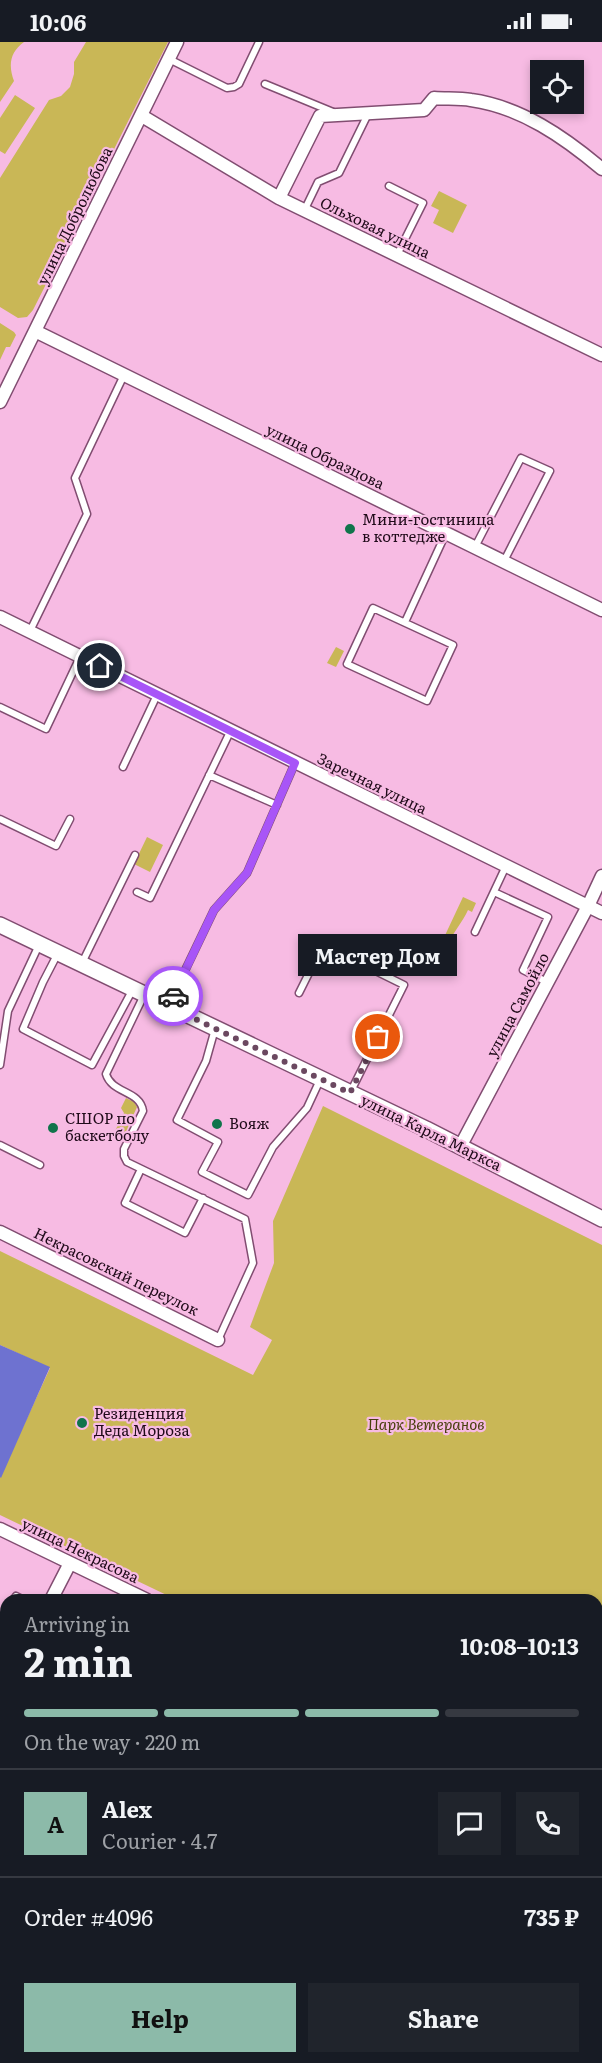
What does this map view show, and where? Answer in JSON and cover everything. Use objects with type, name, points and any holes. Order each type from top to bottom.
[{"type":"street","name":"улица Добролюбова","points":[[0,402],[177,42]]},
{"type":"street","points":[[279,198],[320,116],[424,110],[434,99],[471,100],[542,124],[580,150],[602,169]]},
{"type":"street","name":"Ольховая улица","points":[[141,116],[304,211],[602,355]]},
{"type":"street","name":"улица Образцова","points":[[35,331],[602,610]]},
{"type":"street","name":"Заречная улица","points":[[0,617],[602,913]]},
{"type":"street","name":"улица Самойло","points":[[460,1147],[602,876]]},
{"type":"street","name":"улица Карла Маркса","points":[[0,925],[350,1093],[602,1219]]},
{"type":"street","name":"Некрасовский переулок","points":[[0,1232],[218,1340]]},
{"type":"street","name":"улица Некрасова","points":[[0,1529],[135,1594]]},
{"type":"street","points":[[54,1594],[70,1563]]},
{"type":"lane","points":[[169,59],[227,88],[234,87],[239,84],[259,42]]},
{"type":"lane","points":[[266,84],[339,115]]},
{"type":"lane","points":[[304,211],[318,182],[339,173],[368,113]]},
{"type":"lane","points":[[389,186],[423,202],[396,256]]},
{"type":"lane","points":[[30,632],[87,514],[75,478],[124,375]]},
{"type":"lane","points":[[475,548],[521,458],[550,471],[504,562]]},
{"type":"lane","points":[[405,622],[446,534]]},
{"type":"lane","points":[[373,608],[405,622],[453,645],[427,701],[347,664],[373,608]]},
{"type":"lane","points":[[0,706],[45,729],[81,657]]},
{"type":"lane","points":[[123,767],[158,694]]},
{"type":"lane","points":[[137,892],[150,898],[230,732]]},
{"type":"lane","points":[[168,1006],[214,910],[247,873],[295,763]]},
{"type":"lane","points":[[209,775],[277,805]]},
{"type":"lane","points":[[0,819],[56,846],[70,819]]},
{"type":"lane","points":[[81,964],[135,855]]},
{"type":"lane","points":[[475,932],[506,866]]},
{"type":"lane","points":[[494,892],[548,917],[524,970],[548,982]]},
{"type":"lane","points":[[0,1065],[8,1011],[39,944]]},
{"type":"lane","points":[[299,993],[323,945],[404,985],[350,1093]]},
{"type":"lane","points":[[58,953],[23,1029],[92,1065],[139,992]]},
{"type":"lane","points":[[139,992],[106,1074],[111,1084],[138,1098],[141,1104],[142,1111],[123,1152],[127,1162],[245,1219],[253,1263],[218,1340]]},
{"type":"lane","points":[[215,1029],[207,1061],[177,1120],[218,1142],[202,1172],[248,1195],[273,1147],[307,1108],[321,1079]]},
{"type":"lane","points":[[0,1145],[40,1165]]},
{"type":"lane","points":[[141,1168],[125,1203],[185,1233],[203,1198]]},
{"type":"green space","points":[[0,42],[24,42],[13,55],[11,70],[14,81],[0,102]]},
{"type":"green space","points":[[86,42],[168,42],[33,310],[27,317],[18,318],[0,307],[0,178],[49,100],[61,96],[70,87],[74,74],[74,62]]},
{"type":"green space","points":[[15,95],[35,108],[5,154],[0,151],[0,118]]},
{"type":"green space","points":[[439,191],[467,205],[453,233],[433,223],[439,210],[431,206]]},
{"type":"green space","points":[[0,323],[16,335],[10,347],[6,347],[0,360]]},
{"type":"green space","points":[[336,647],[344,651],[336,667],[327,663]]},
{"type":"green space","points":[[147,837],[163,845],[150,872],[134,864]]},
{"type":"green space","points":[[463,897],[476,903],[472,912],[468,910],[448,944],[455,948],[453,952],[440,946]]},
{"type":"green space","points":[[126,1098],[134,1102],[137,1107],[124,1136],[115,1131],[124,1113],[121,1108]]},
{"type":"green space","name":"Парк Ветеранов","points":[[323,1106],[602,1245],[602,1594],[165,1594],[0,1515],[0,1477],[50,1368],[0,1345],[0,1251],[253,1375],[272,1340],[250,1327],[274,1263],[273,1221]]},
{"type":"shaded area","points":[[0,1345],[50,1367],[1,1478],[0,1477]]},
{"type":"way so far","points":[[173,996],[168,1006],[350,1093],[378,1037]]},
{"type":"place","name":"Мини-гостиница в коттедже","points":[[350,529]]},
{"type":"place","name":"Мастер Дом","points":[[378,1037]]},
{"type":"place","name":"Вояж","points":[[217,1124]]},
{"type":"place","name":"СШОР по баскетболу","points":[[53,1128]]},
{"type":"place","name":"Резиденция Деда Мороза","points":[[82,1423]]},
{"type":"route","points":[[100,666],[295,763],[247,873],[214,910],[173,996]]}]
